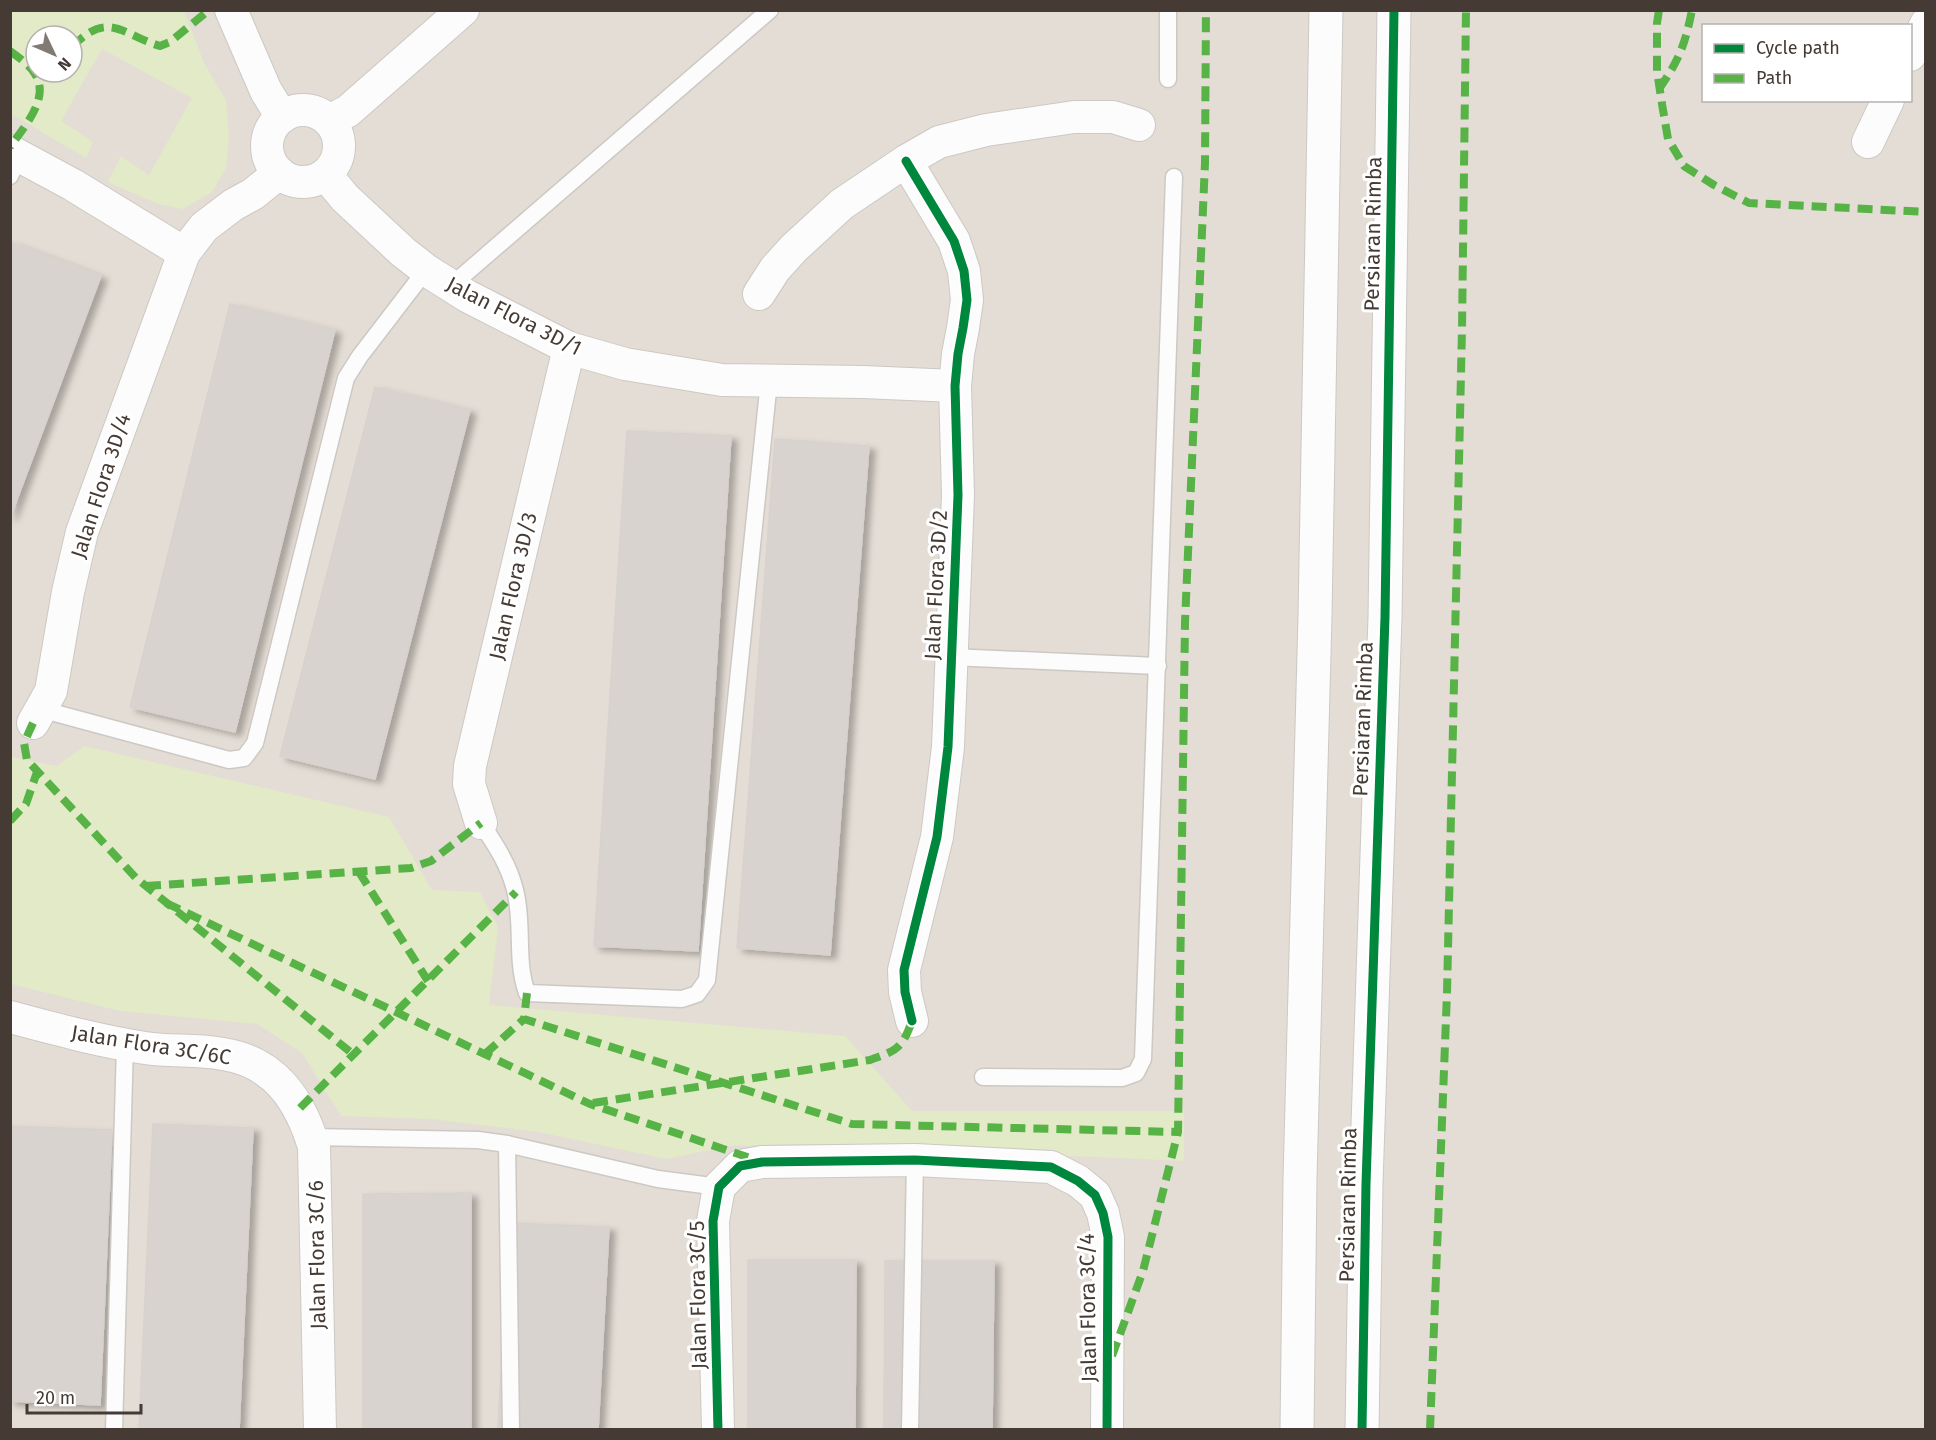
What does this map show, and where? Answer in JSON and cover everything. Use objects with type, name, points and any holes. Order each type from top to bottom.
[{"type":"street","points":[[231,10],[266,91],[282,117]]},
{"type":"street","points":[[329,121],[348,111],[463,10]]},
{"type":"street","points":[[1297,1430],[1300,1179],[1315,605],[1326,10]]},
{"type":"street","name":"Persiaran Rimba","points":[[1362,1430],[1366,1172],[1385,605],[1394,10]]},
{"type":"street","points":[[1912,53],[1926,24]]},
{"type":"street","points":[[1868,142],[1887,102]]},
{"type":"street","points":[[302,110],[322,115],[329,121],[336,131],[339,155],[326,175],[307,182],[297,182],[287,179],[272,165],[267,145],[269,134],[282,117],[302,110]]},
{"type":"street","points":[[759,294],[771,274],[794,248],[843,204],[906,161],[939,142],[986,130],[1095,116],[1113,117],[1139,125]]},
{"type":"street","points":[[13,161],[73,185],[184,253]]},
{"type":"street","name":"Jalan Flora 3D/2","points":[[906,161],[954,241],[964,271],[967,300],[955,386],[958,495],[948,747],[937,837],[904,970],[904,992],[912,1021]]},
{"type":"street","name":"Jalan Flora 3D/4","points":[[37,716],[51,691],[55,675],[68,592],[82,532],[184,253],[204,227],[233,205],[253,194],[279,173]]},
{"type":"street","name":"Jalan Flora 3D/1","points":[[326,175],[353,206],[403,252],[439,278],[467,296],[569,348],[669,373],[722,380],[955,386]]},
{"type":"street","name":"Jalan Flora 3D/3","points":[[482,823],[469,784],[470,766],[569,348]]},
{"type":"street","name":"Jalan Flora 3C/6C","points":[[10,1017],[125,1045],[224,1054],[249,1062],[269,1073],[285,1088]]},
{"type":"street","name":"Jalan Flora 3C/6","points":[[285,1088],[300,1108],[314,1147],[320,1430]]},
{"type":"street","points":[[719,1187],[740,1166],[762,1162],[915,1160]]},
{"type":"street","name":"Jalan Flora 3C/4","points":[[915,1160],[1051,1167],[1078,1182],[1095,1195],[1103,1213],[1108,1237],[1107,1430]]},
{"type":"street","name":"Jalan Flora 3C/5","points":[[718,1430],[713,1221],[719,1187]]},
{"type":"lane","points":[[37,716],[229,760],[244,758],[255,743],[346,378],[360,357],[439,278],[770,10]]},
{"type":"lane","points":[[1168,10],[1168,79]]},
{"type":"lane","points":[[983,1077],[1122,1078],[1136,1073],[1143,1059],[1174,177]]},
{"type":"lane","points":[[482,823],[510,873],[516,892],[522,979],[527,993],[682,999],[697,994],[707,980],[769,381]]},
{"type":"lane","points":[[951,657],[1158,666]]},
{"type":"lane","points":[[114,1430],[125,1045]]},
{"type":"lane","points":[[311,1137],[446,1138],[507,1144],[658,1179],[719,1187]]},
{"type":"lane","points":[[507,1144],[511,1430]]},
{"type":"lane","points":[[910,1430],[915,1160]]},
{"type":"shaded area","points":[[10,11],[1925,11],[1925,1429],[11,1429]]},
{"type":"green space","points":[[11,10],[184,11],[205,65],[226,100],[229,137],[226,168],[212,192],[183,209],[158,204],[108,182],[121,156],[149,175],[192,98],[102,49],[84,81],[84,24],[24,24],[24,84],[82,84],[61,121],[93,142],[86,158],[11,114]]},
{"type":"green space","points":[[84,746],[389,817],[432,890],[480,892],[498,927],[489,1005],[845,1036],[912,1111],[1184,1111],[1184,1161],[802,1144],[728,1146],[667,1159],[538,1132],[431,1119],[341,1116],[302,1053],[257,1024],[120,1011],[11,984],[11,757],[57,766]]},
{"type":"building","points":[[10,242],[101,276],[10,518]]},
{"type":"building","points":[[230,304],[335,330],[235,732],[130,707]]},
{"type":"building","points":[[375,387],[470,410],[375,779],[280,756]]},
{"type":"building","points":[[627,431],[731,436],[698,951],[594,946]]},
{"type":"building","points":[[775,439],[869,446],[830,955],[737,948]]},
{"type":"building","points":[[153,1124],[253,1128],[239,1430],[139,1430]]},
{"type":"building","points":[[10,1126],[112,1130],[100,1405],[10,1401]]},
{"type":"building","points":[[471,1193],[471,1430],[363,1430],[363,1194]]},
{"type":"building","points":[[509,1223],[609,1227],[598,1430],[498,1430]]},
{"type":"building","points":[[748,1260],[856,1260],[855,1430],[748,1430]]},
{"type":"building","points":[[885,1261],[994,1261],[992,1430],[884,1430]]},
{"type":"marked path","points":[[84,37],[105,27],[115,28],[160,46],[170,42],[209,10]]},
{"type":"marked path","points":[[1112,1356],[1143,1271],[1178,1132],[1185,622],[1205,163],[1206,10]]},
{"type":"marked path","points":[[1430,1430],[1447,993],[1462,329],[1466,10]]},
{"type":"marked path","points":[[1659,10],[1657,71],[1662,104],[1668,139],[1684,166],[1749,203],[1926,212]]},
{"type":"marked path","points":[[1659,89],[1680,52],[1692,10]]},
{"type":"marked path","points":[[10,51],[33,71],[39,83],[40,93],[38,103],[28,122],[10,147]]},
{"type":"marked path","points":[[33,723],[24,743],[27,760],[136,878],[354,1055]]},
{"type":"marked path","points":[[10,821],[26,804],[37,772]]},
{"type":"marked path","points":[[146,886],[411,868],[431,861],[481,823]]},
{"type":"marked path","points":[[359,872],[428,981]]},
{"type":"marked path","points":[[300,1108],[516,892]]},
{"type":"marked path","points":[[166,903],[590,1104],[759,1161]]},
{"type":"marked path","points":[[527,993],[524,1019],[852,1124],[1178,1132]]},
{"type":"marked path","points":[[485,1054],[524,1019]]},
{"type":"marked path","points":[[593,1103],[870,1060],[898,1047],[912,1021]]},
{"type":"cycle path","points":[[1362,1430],[1366,1184],[1385,617],[1394,10]]},
{"type":"cycle path","points":[[906,161],[954,241],[964,271],[967,300],[955,386],[958,495],[948,747],[937,837],[904,970],[905,992],[912,1021]]},
{"type":"cycle path","points":[[718,1430],[713,1221],[719,1187],[740,1166],[762,1162],[915,1160],[1051,1167],[1078,1181],[1095,1195],[1103,1213],[1108,1237],[1107,1430]]}]
